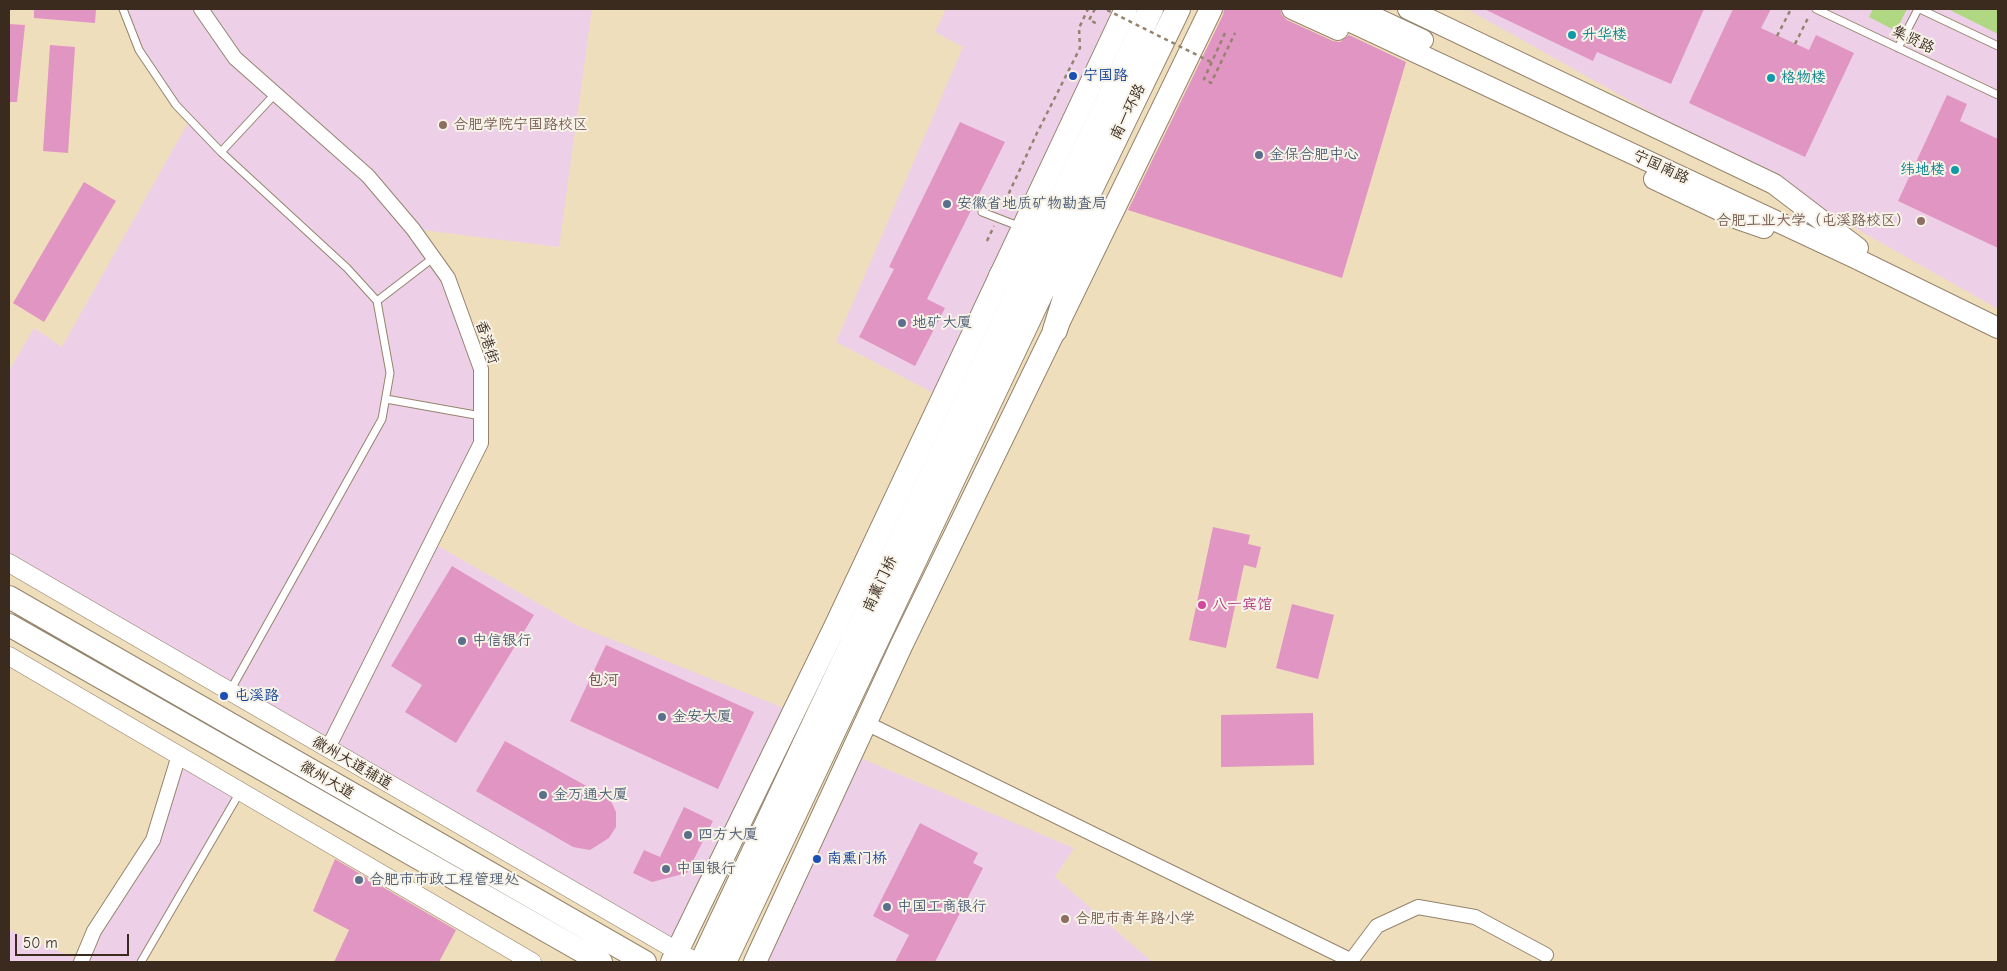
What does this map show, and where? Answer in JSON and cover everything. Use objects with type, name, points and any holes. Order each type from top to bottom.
[{"type":"highway","name":"南一环路","points":[[1068,211],[1088,143],[1150,9]]},
{"type":"highway","name":"南一环路","points":[[1068,211],[1116,135],[1178,9]]},
{"type":"highway","points":[[1055,330],[1116,135]]},
{"type":"highway","points":[[1001,276],[1088,143]]},
{"type":"highway","name":"南薰门桥","points":[[702,962],[1068,211]]},
{"type":"highway","name":"南薰门桥","points":[[724,962],[1068,211]]},
{"type":"main road","points":[[682,959],[835,627],[1126,9]]},
{"type":"main road","points":[[755,962],[866,723],[1211,9]]},
{"type":"main road","points":[[1292,9],[1738,219],[1856,253]]},
{"type":"main road","name":"宁国南路","points":[[1323,9],[1856,253],[1998,313]]},
{"type":"main road","name":"宁国南路","points":[[1357,9],[1856,253],[1998,328]]},
{"type":"main road","points":[[1408,9],[1774,184],[1856,253]]},
{"type":"main road","name":"徽州大道","points":[[9,597],[645,962]]},
{"type":"main road","name":"徽州大道","points":[[9,625],[601,962]]},
{"type":"street","name":"香港街","points":[[201,9],[235,58],[368,176],[413,228],[448,278],[481,370],[481,443],[328,748]]},
{"type":"street","name":"徽州大道辅道","points":[[9,563],[328,748],[682,959]]},
{"type":"street","points":[[9,656],[532,962]]},
{"type":"street","points":[[866,723],[1350,961],[1377,926],[1418,907],[1475,918],[1546,955]]},
{"type":"street","points":[[81,962],[94,931],[153,840],[178,755]]},
{"type":"lane","points":[[123,9],[139,50],[176,105],[221,152],[346,268],[377,301],[390,373],[382,419],[230,691]]},
{"type":"lane","name":"集贤路","points":[[1814,9],[1998,95]]},
{"type":"lane","points":[[1898,48],[1919,9],[1998,46]]},
{"type":"lane","points":[[221,152],[275,94]]},
{"type":"lane","points":[[982,212],[1023,228]]},
{"type":"lane","points":[[377,301],[433,258]]},
{"type":"lane","points":[[386,399],[481,416]]},
{"type":"lane","points":[[141,962],[240,791]]},
{"type":"path","points":[[1010,192],[1036,135],[1080,48],[1079,28],[1088,9]]},
{"type":"path","points":[[1095,9],[1089,20],[1099,24],[1107,10],[1211,62]]},
{"type":"path","points":[[1777,36],[1791,9]]},
{"type":"path","points":[[1795,44],[1814,9]]},
{"type":"path","points":[[1225,33],[1204,78],[1211,83],[1235,33]]},
{"type":"shaded area","points":[[123,9],[592,9],[559,247],[414,229],[448,278],[481,369],[481,443],[431,542],[578,626],[794,712],[677,952],[9,563],[9,371],[34,328],[62,347],[190,119],[139,50]]},
{"type":"shaded area","points":[[946,9],[1126,9],[943,398],[836,342],[963,47],[935,32]]},
{"type":"shaded area","name":"合肥工业大学（屯溪路校区）","points":[[1467,9],[1998,9],[1998,309],[1689,134]]},
{"type":"shaded area","points":[[851,754],[1074,848],[1055,877],[1152,962],[755,962]]},
{"type":"shaded area","points":[[179,755],[240,791],[141,962],[9,962],[9,930],[82,961],[153,840]]},
{"type":"green space","points":[[1873,9],[1907,9],[1896,31],[1869,17]]},
{"type":"green space","points":[[1948,9],[1998,9],[1998,34]]},
{"type":"building","points":[[34,9],[96,9],[95,23],[34,18]]},
{"type":"building","name":"金保合肥中心","points":[[1224,9],[1280,9],[1282,15],[1287,20],[1333,41],[1340,42],[1349,35],[1406,62],[1342,278],[1128,210],[1223,15]]},
{"type":"building","points":[[1484,9],[1704,9],[1671,84],[1597,52],[1593,61]]},
{"type":"building","name":"格物楼","points":[[1733,9],[1771,9],[1761,28],[1809,50],[1816,35],[1854,53],[1805,157],[1689,103]]},
{"type":"building","points":[[9,24],[25,25],[17,102],[9,102]]},
{"type":"building","points":[[50,45],[75,47],[68,153],[43,151]]},
{"type":"building","name":"纬地楼","points":[[1947,95],[1967,104],[1960,121],[1998,139],[1998,248],[1898,201]]},
{"type":"building","name":"安徽省地质矿物勘查局","points":[[960,122],[1005,142],[927,299],[945,308],[915,366],[859,337],[894,269],[889,267]]},
{"type":"building","points":[[84,182],[116,201],[44,322],[13,303]]},
{"type":"building","points":[[1213,527],[1250,535],[1248,544],[1261,547],[1256,568],[1244,565],[1226,648],[1189,640]]},
{"type":"building","name":"中信银行","points":[[452,566],[534,615],[456,743],[405,712],[422,685],[391,666]]},
{"type":"building","points":[[1292,604],[1334,615],[1318,679],[1276,668]]},
{"type":"building","name":"金安大厦","points":[[606,645],[754,712],[718,789],[570,721]]},
{"type":"building","points":[[1313,713],[1314,765],[1221,767],[1221,715]]},
{"type":"building","name":"金万通大厦","points":[[505,741],[610,799],[616,812],[616,827],[609,838],[590,850],[573,847],[476,791]]},
{"type":"building","name":"四方大厦","points":[[684,807],[713,821],[687,873],[652,882],[633,873],[644,850],[660,857]]},
{"type":"building","points":[[920,823],[978,853],[973,863],[983,868],[935,962],[895,962],[909,935],[873,916]]},
{"type":"building","name":"合肥市市政工程管理处","points":[[335,859],[456,930],[439,962],[334,962],[349,930],[313,911]]},
{"type":"place","name":"升华楼","points":[[1572,35]]},
{"type":"place","name":"宁国路","points":[[1073,76]]},
{"type":"place","name":"格物楼","points":[[1771,78]]},
{"type":"place","name":"合肥学院宁国路校区","points":[[443,125]]},
{"type":"place","name":"金保合肥中心","points":[[1259,155]]},
{"type":"place","name":"纬地楼","points":[[1955,170]]},
{"type":"place","name":"安徽省地质矿物勘查局","points":[[947,204]]},
{"type":"place","name":"合肥工业大学（屯溪路校区）","points":[[1921,221]]},
{"type":"place","name":"地矿大厦","points":[[902,323]]},
{"type":"place","name":"八一宾馆","points":[[1202,605]]},
{"type":"place","name":"中信银行","points":[[462,641]]},
{"type":"place","name":"屯溪路","points":[[224,696]]},
{"type":"place","name":"金安大厦","points":[[662,717]]},
{"type":"place","name":"金万通大厦","points":[[543,795]]},
{"type":"place","name":"四方大厦","points":[[688,835]]},
{"type":"place","name":"南熏门桥","points":[[817,859]]},
{"type":"place","name":"中国银行","points":[[666,869]]},
{"type":"place","name":"合肥市市政工程管理处","points":[[359,880]]},
{"type":"place","name":"中国工商银行","points":[[887,907]]},
{"type":"place","name":"合肥市青年路小学","points":[[1065,919]]},
{"type":"district","name":"包河","points":[[603,680]]}]
